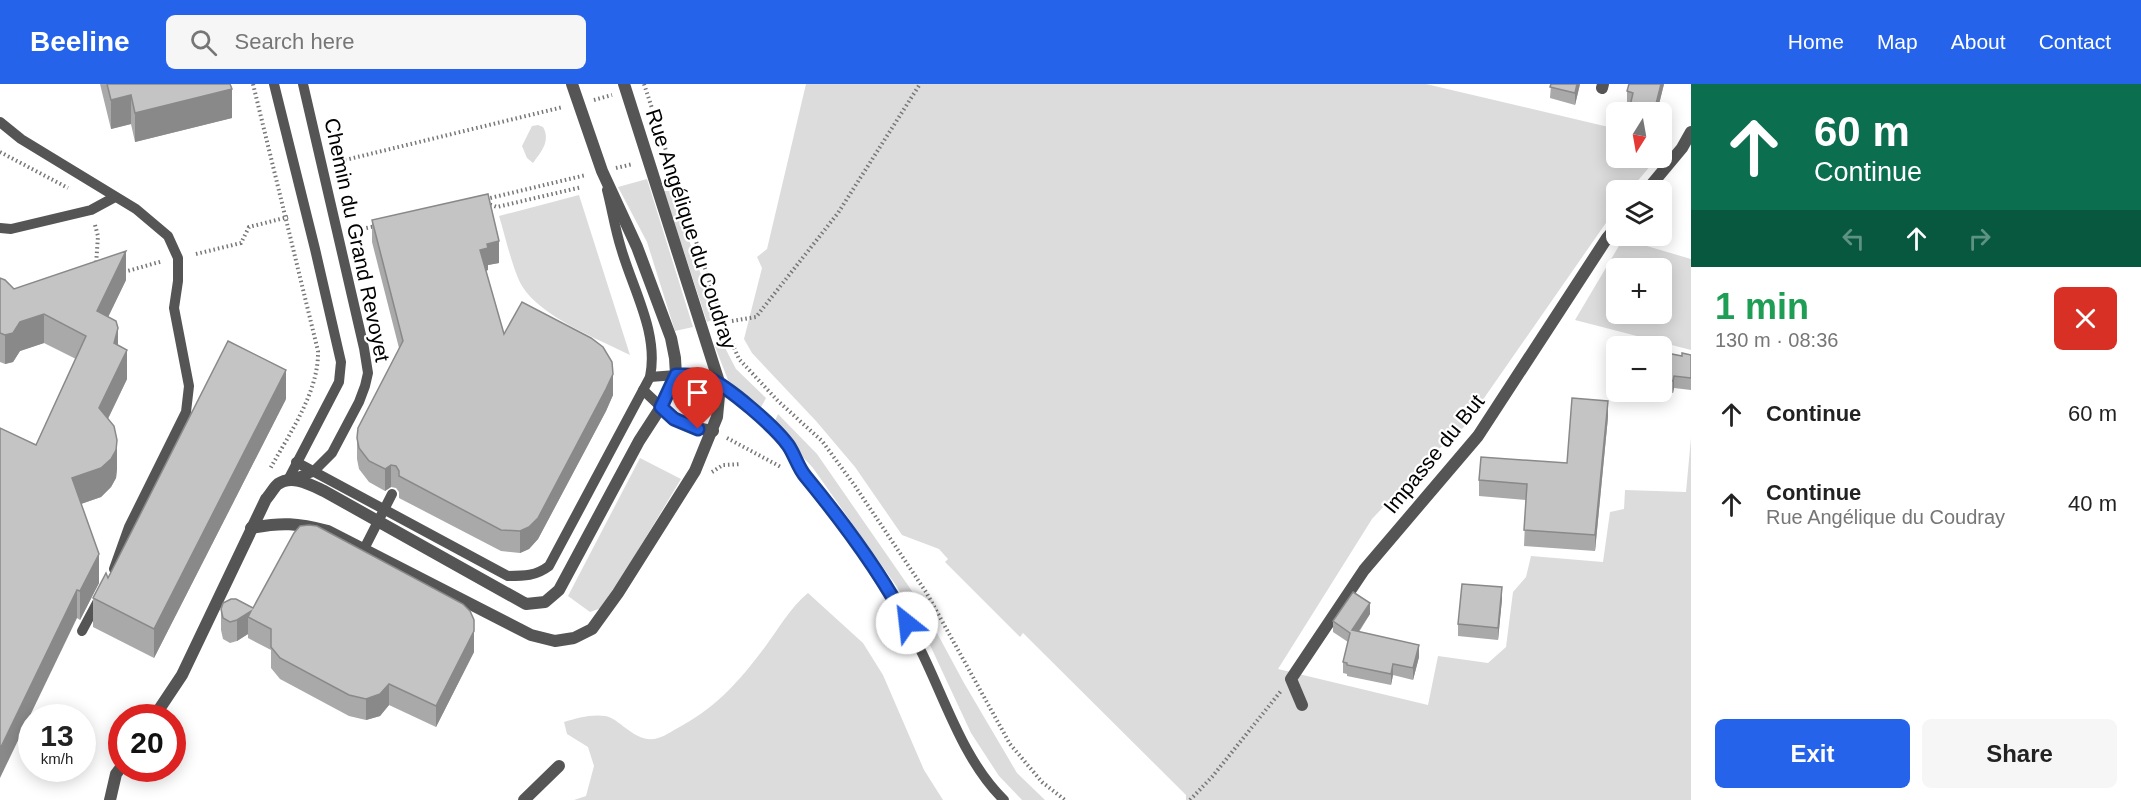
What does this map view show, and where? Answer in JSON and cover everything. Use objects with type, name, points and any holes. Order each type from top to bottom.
[{"type":"street","points":[[288,480],[306,483],[382,515],[526,604],[545,602],[559,590],[639,441],[661,407],[676,375],[671,338],[608,170],[572,84]]},
{"type":"street","name":"Rue Angélique du Coudray","points":[[251,528],[275,523],[301,524],[328,531],[531,635],[555,641],[574,638],[592,629],[618,593],[695,471],[713,431],[717,417],[720,385],[623,88]]},
{"type":"street","points":[[1655,180],[1682,148],[1691,132]]},
{"type":"street","name":"Impasse du But","points":[[1291,679],[1364,570],[1478,436],[1606,240]]},
{"type":"street","name":"Rue Angélique du Coudray","points":[[676,375],[706,377],[720,385]]},
{"type":"street","points":[[661,407],[682,423],[698,429],[713,431]]},
{"type":"street","name":"Chemin du Grand Revoyet","points":[[163,704],[182,675],[266,499],[278,484],[288,480]]},
{"type":"street","points":[[1291,679],[1302,705]]},
{"type":"street","points":[[524,800],[559,766]]},
{"type":"street","points":[[111,800],[114,782]]},
{"type":"lane","name":"Chemin du Grand Revoyet","points":[[274,84],[341,362],[339,382],[288,480]]},
{"type":"lane","name":"Chemin du Grand Revoyet","points":[[288,480],[314,472],[332,453],[359,402],[368,373],[303,84]]},
{"type":"lane","points":[[0,122],[21,139],[136,208],[168,236],[178,258],[178,281],[174,308],[189,386],[186,412],[129,527],[114,569]]},
{"type":"lane","points":[[296,462],[382,515],[508,576],[540,573],[549,566],[650,377],[653,363],[652,340],[621,248],[608,170]]},
{"type":"lane","points":[[0,228],[11,229],[91,210],[115,197]]},
{"type":"lane","points":[[650,377],[676,375]]},
{"type":"lane","points":[[720,385],[745,404],[787,443],[798,460],[803,474],[827,501],[898,607],[963,742],[996,792],[1004,800]]},
{"type":"lane","points":[[643,390],[661,407]]},
{"type":"lane","points":[[364,549],[392,494]]},
{"type":"lane","points":[[82,631],[106,586]]},
{"type":"path","points":[[254,84],[318,351],[317,374],[312,388],[269,472]]},
{"type":"path","points":[[644,84],[723,323],[739,359],[778,401],[822,441],[926,592],[1010,744],[1042,782],[1065,800]]},
{"type":"path","points":[[732,321],[756,317],[838,213],[920,84]]},
{"type":"path","points":[[590,100],[623,88]]},
{"type":"path","points":[[345,160],[567,106]]},
{"type":"path","points":[[608,170],[642,162]]},
{"type":"path","points":[[582,187],[497,207],[479,201],[588,174]]},
{"type":"path","points":[[332,207],[356,202]]},
{"type":"path","points":[[196,254],[241,243],[249,227],[306,214]]},
{"type":"path","points":[[362,229],[378,226]]},
{"type":"path","points":[[115,275],[163,261]]},
{"type":"path","points":[[713,431],[779,466],[803,474]]},
{"type":"path","points":[[706,476],[723,465],[741,464]]},
{"type":"path","points":[[1190,800],[1212,777],[1291,679]]},
{"type":"shaded area","points":[[806,84],[1426,84],[1606,126],[1606,168],[1649,168],[1638,180],[1606,180],[1606,223],[1464,427],[1431,456],[1372,519],[1278,669],[1428,705],[1438,656],[1488,663],[1506,647],[1513,592],[1526,577],[1531,556],[1603,562],[1610,512],[1624,509],[1625,490],[1686,492],[1691,438],[1691,800],[1186,800],[1186,795],[1023,633],[1020,637],[945,562],[948,559],[939,549],[902,535],[855,467],[816,421],[752,353],[744,339],[762,268],[757,257],[767,249]]},
{"type":"shaded area","points":[[532,126],[543,127],[546,137],[542,150],[533,163],[527,158],[522,146]]},
{"type":"shaded area","points":[[647,179],[693,327],[675,331],[647,242],[618,187]]},
{"type":"shaded area","points":[[664,191],[672,191],[716,318],[707,322]]},
{"type":"shaded area","points":[[579,195],[630,355],[571,326],[542,308],[522,286],[512,262],[499,216]]},
{"type":"shaded area","points":[[1619,246],[1647,246],[1691,259],[1691,350],[1672,345],[1672,336],[1637,336],[1575,320],[1606,268],[1606,324],[1672,324],[1672,258],[1612,258]]},
{"type":"shaded area","points":[[722,342],[736,369],[766,398],[759,411],[728,380],[714,344]]},
{"type":"shaded area","points":[[778,414],[817,454],[923,607],[1017,773],[1045,800],[1022,800],[999,776],[971,733],[923,630],[897,587],[813,468],[773,425]]},
{"type":"shaded area","points":[[640,458],[681,479],[604,607],[590,612],[568,596]]},
{"type":"shaded area","points":[[808,593],[863,643],[883,675],[924,770],[943,800],[574,800],[586,796],[594,766],[588,747],[567,734],[564,722],[589,716],[605,716],[643,738],[658,738],[667,734],[708,709],[738,680],[790,612]]},
{"type":"building","points":[[107,84],[230,84],[232,89],[135,113],[131,95],[111,100]]},
{"type":"building","points":[[1551,84],[1577,84],[1575,93],[1550,87]]},
{"type":"building","points":[[1629,84],[1661,84],[1656,102],[1631,102],[1633,93],[1627,91]]},
{"type":"building","points":[[488,194],[499,241],[487,244],[488,248],[480,250],[504,334],[522,302],[591,338],[603,347],[612,362],[613,374],[606,389],[538,518],[529,527],[520,531],[501,530],[399,476],[396,466],[391,465],[385,469],[369,461],[359,448],[357,438],[358,428],[403,341],[372,220]]},
{"type":"building","points":[[126,251],[97,311],[116,321],[118,328],[114,343],[127,350],[99,408],[114,426],[117,440],[116,450],[111,459],[101,468],[72,478],[99,554],[80,591],[77,590],[22,704],[18,704],[18,712],[0,749],[0,428],[36,445],[86,336],[44,314],[20,322],[13,333],[5,335],[0,333],[0,278],[14,289]]},
{"type":"building","points":[[228,341],[286,370],[154,629],[93,598],[106,573],[108,578]]},
{"type":"building","points":[[1672,354],[1691,355],[1691,378],[1674,376],[1673,381]]},
{"type":"building","points":[[1572,398],[1608,402],[1595,535],[1524,530],[1527,484],[1479,480],[1481,457],[1567,463]]},
{"type":"building","points":[[300,526],[317,526],[463,604],[470,611],[474,620],[474,631],[436,706],[389,684],[380,694],[366,699],[349,695],[280,658],[271,647],[271,629],[248,617],[251,611],[230,622],[223,618],[221,609],[223,603],[231,599],[236,599],[253,608],[294,533]]},
{"type":"building","points":[[1462,584],[1502,587],[1498,628],[1458,624]]},
{"type":"building","points":[[1353,592],[1370,603],[1352,630],[1419,645],[1413,668],[1393,664],[1391,674],[1347,665],[1343,662],[1350,633],[1333,621]]},
{"type":"route","points":[[698,429],[674,419],[661,407],[676,375],[706,377],[720,385],[745,404],[787,443],[798,460],[803,474],[827,501],[907,623]]}]
